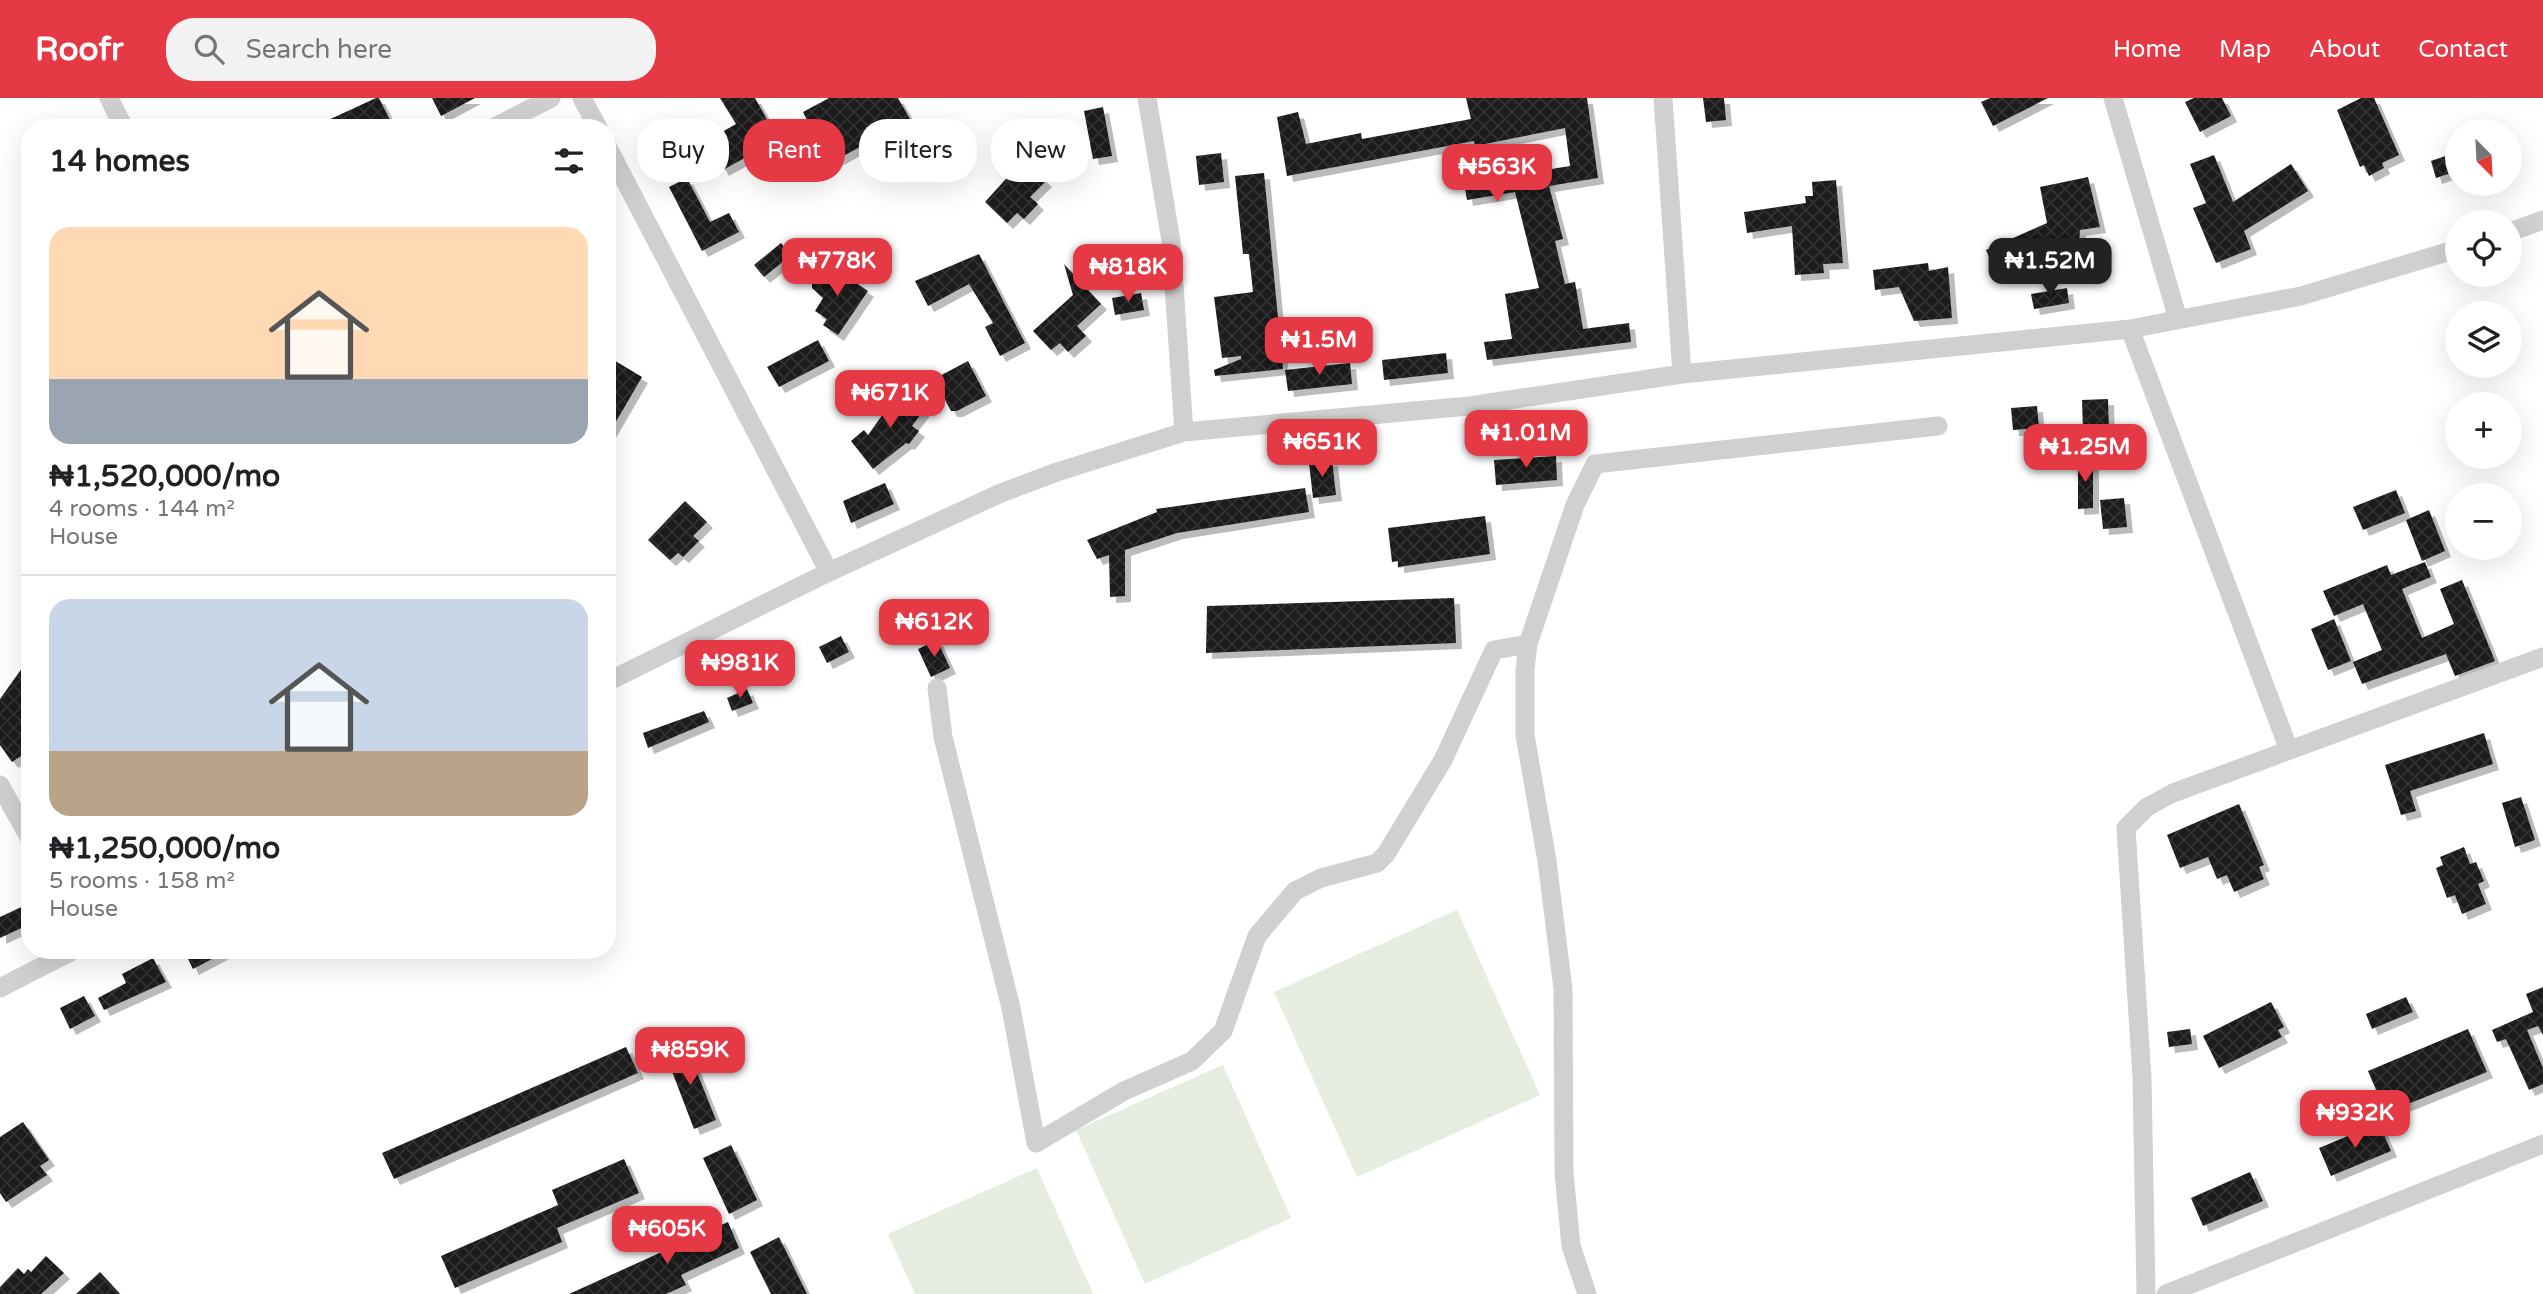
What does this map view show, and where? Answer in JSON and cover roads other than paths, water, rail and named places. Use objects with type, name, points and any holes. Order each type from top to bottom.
[{"type":"street","points":[[109,98],[120,119]]},
{"type":"street","points":[[510,119],[551,98]]},
{"type":"street","points":[[582,98],[593,119]]},
{"type":"street","points":[[1147,98],[1171,241],[1184,432]]},
{"type":"street","points":[[1664,98],[1682,374]]},
{"type":"street","points":[[2113,98],[2178,319]]},
{"type":"street","points":[[616,163],[830,572]]},
{"type":"street","points":[[2522,228],[2543,220]]},
{"type":"street","points":[[616,678],[830,572],[1000,493],[1184,432],[1469,406],[1682,374],[2130,329],[2301,296],[2445,253]]},
{"type":"street","points":[[2130,329],[2289,750]]},
{"type":"street","points":[[1587,1294],[1571,1246],[1565,1185],[1563,989],[1547,861],[1525,735],[1528,644],[1575,505],[1595,464],[1938,426]]},
{"type":"street","points":[[937,688],[943,737],[1011,1008],[1036,1143],[1124,1091],[1192,1061],[1223,1031],[1257,936],[1295,891],[1321,878],[1377,863],[1386,854],[1443,760],[1494,650],[1528,644]]},
{"type":"street","points":[[2146,1294],[2142,1078],[2126,828],[2147,807],[2173,793],[2543,657]]},
{"type":"street","points":[[0,785],[21,823]]},
{"type":"street","points":[[0,988],[56,959]]},
{"type":"street","points":[[2166,1294],[2543,1144]]}]
